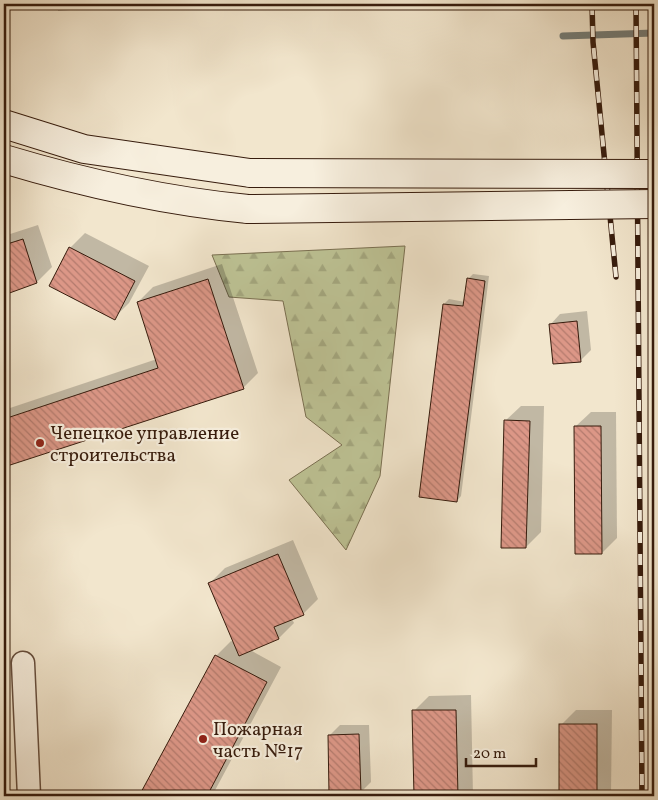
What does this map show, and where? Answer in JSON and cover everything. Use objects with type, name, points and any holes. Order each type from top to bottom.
[{"type":"main road","points":[[4,124],[84,149],[250,173],[654,174]]},
{"type":"main road","points":[[4,159],[66,178],[155,197],[248,209],[654,204]]},
{"type":"street","points":[[23,663],[28,796]]},
{"type":"green space","points":[[405,246],[380,476],[346,550],[289,480],[342,445],[306,417],[283,301],[229,297],[212,255]]},
{"type":"building","points":[[23,239],[37,283],[4,295],[4,245]]},
{"type":"building","points":[[69,247],[135,281],[115,320],[49,286]]},
{"type":"building","points":[[467,278],[485,281],[457,502],[419,497],[443,304],[463,306]]},
{"type":"building","points":[[208,279],[244,389],[4,467],[4,419],[158,368],[137,302]]},
{"type":"building","points":[[577,321],[581,362],[553,364],[549,324]]},
{"type":"building","points":[[504,420],[530,421],[526,548],[501,548]]},
{"type":"building","points":[[574,426],[601,426],[602,554],[575,554]]},
{"type":"building","points":[[278,554],[304,615],[274,627],[279,639],[239,656],[208,583]]},
{"type":"building","name":"Пожарная часть №17","points":[[215,655],[267,682],[207,796],[139,796]]},
{"type":"building","points":[[412,710],[456,710],[458,796],[414,796]]},
{"type":"building","points":[[559,724],[597,724],[597,796],[559,796]]},
{"type":"building","points":[[359,734],[361,793],[329,794],[328,735]]},
{"type":"waterway","points":[[563,36],[654,33]]},
{"type":"railway","points":[[592,4],[593,42],[616,277]]},
{"type":"railway","points":[[636,4],[642,796]]},
{"type":"place","name":"Чепецкое управление строительства","points":[[40,443]]},
{"type":"place","name":"Пожарная часть №17","points":[[203,739]]}]
